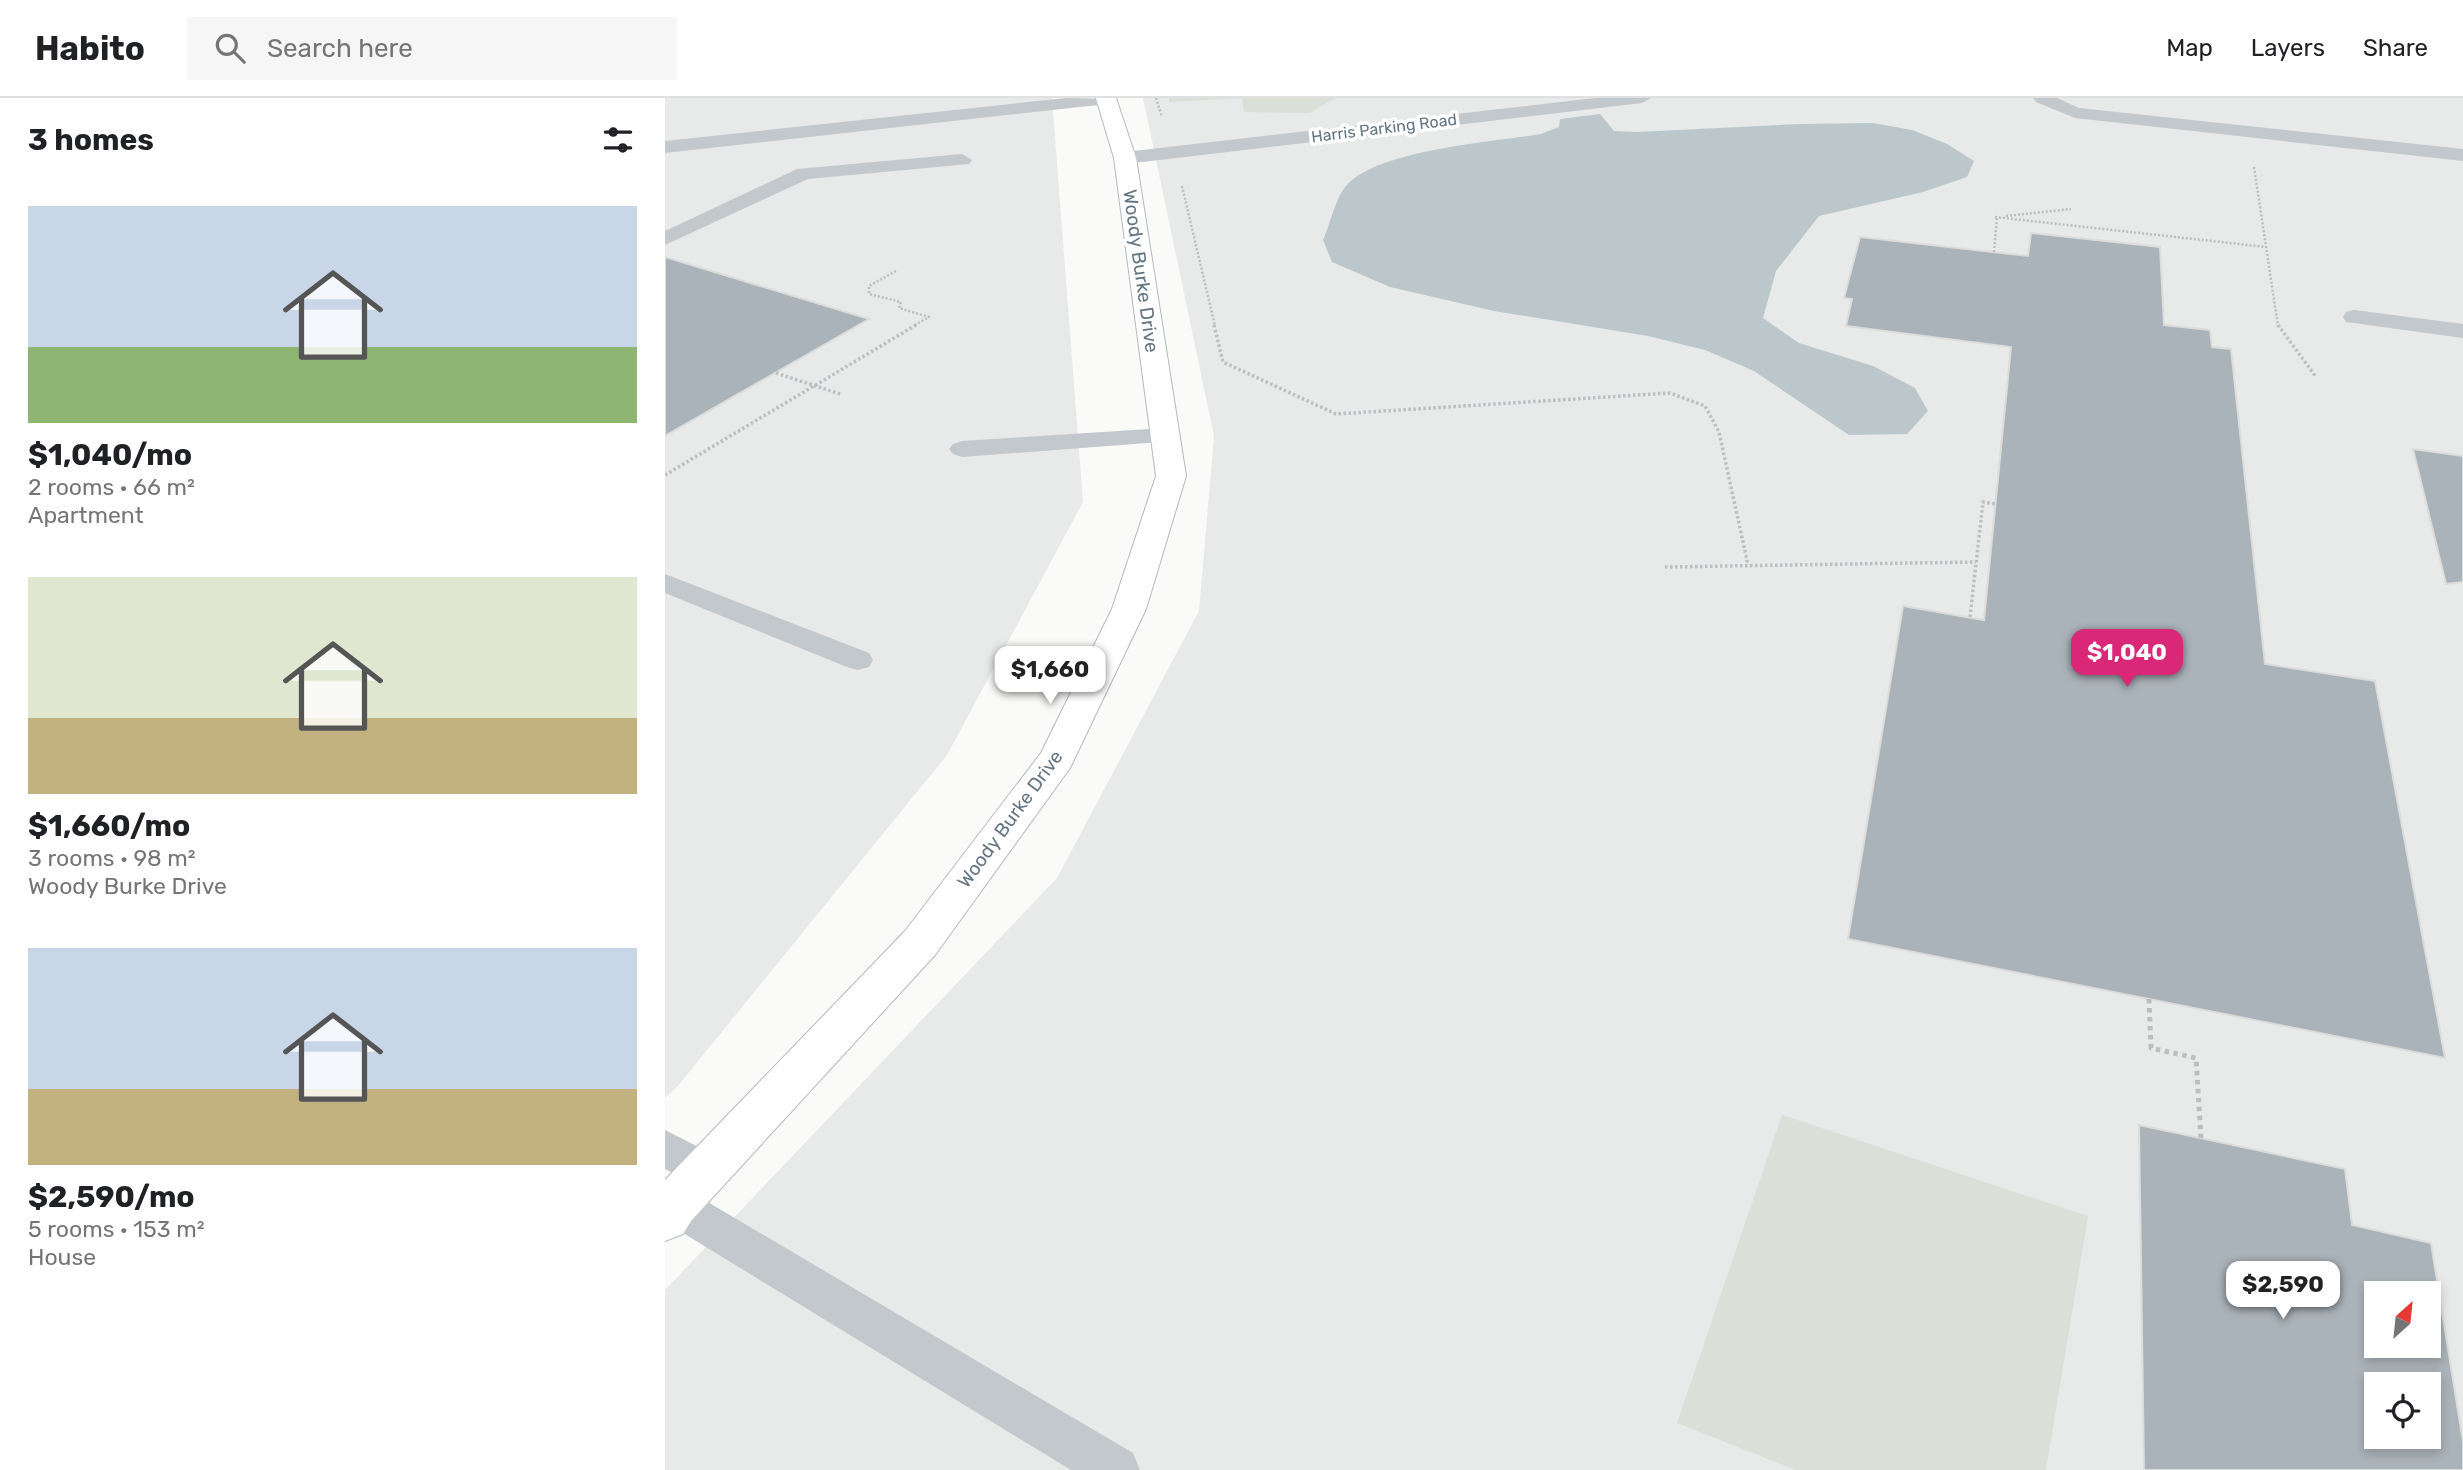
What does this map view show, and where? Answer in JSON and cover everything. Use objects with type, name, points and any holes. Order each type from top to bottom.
[{"type":"street","name":"Woody Burke Drive","points":[[678,1201],[920,943],[1056,759],[1129,609],[1171,476],[1125,158],[1107,99]]},
{"type":"lane","name":"Harris Parking Road","points":[[1125,158],[1643,98]]},
{"type":"lane","points":[[2042,98],[2075,113],[2463,155]]},
{"type":"lane","points":[[665,148],[1107,99]]},
{"type":"lane","points":[[665,239],[804,173],[962,160]]},
{"type":"lane","points":[[2354,317],[2463,331]]},
{"type":"lane","points":[[962,449],[1165,436]]},
{"type":"lane","points":[[665,583],[858,660]]},
{"type":"lane","points":[[665,1148],[678,1201],[1116,1470]]},
{"type":"path","points":[[1156,98],[1174,152],[1223,362],[1336,414],[1669,393],[1705,406],[1719,432],[1748,565]]},
{"type":"path","points":[[2248,132],[2278,326],[2316,377]]},
{"type":"path","points":[[1995,217],[2071,209]]},
{"type":"path","points":[[1995,217],[2266,247]]},
{"type":"path","points":[[1994,252],[1995,217]]},
{"type":"path","points":[[665,475],[929,317],[899,308],[901,302],[869,294],[869,286],[896,271]]},
{"type":"path","points":[[776,373],[840,394]]},
{"type":"path","points":[[1970,617],[1983,502],[1996,504]]},
{"type":"path","points":[[1665,567],[1976,562]]},
{"type":"path","points":[[2149,999],[2151,1048],[2196,1058],[2201,1138]]},
{"type":"shaded area","points":[[665,98],[1052,98],[1083,502],[947,755],[677,1087],[665,1098]]},
{"type":"shaded area","points":[[1143,98],[2463,98],[2463,1470],[665,1470],[665,1290],[1057,878],[1199,611],[1214,436]]},
{"type":"shaded area","points":[[1169,98],[1242,98],[1169,102]]},
{"type":"shaded area","points":[[1242,98],[1335,98],[1310,113],[1244,112]]},
{"type":"shaded area","points":[[1600,114],[1614,131],[1637,132],[1873,123],[1912,130],[1947,144],[1974,161],[1967,177],[1923,192],[1819,216],[1776,271],[1763,318],[1799,343],[1873,366],[1915,388],[1928,411],[1907,434],[1849,435],[1754,371],[1705,350],[1648,336],[1494,311],[1390,287],[1332,262],[1323,240],[1343,190],[1357,176],[1405,157],[1541,134],[1559,127],[1560,119]]},
{"type":"shaded area","points":[[1782,1115],[2088,1216],[2046,1470],[1796,1470],[1677,1423]]},
{"type":"building","points":[[2031,233],[2160,247],[2164,325],[2210,330],[2212,347],[2231,349],[2265,664],[2375,681],[2445,1058],[1848,939],[1903,606],[1984,620],[2011,347],[1846,326],[1852,299],[1844,298],[1860,237],[2028,256]]},
{"type":"building","points":[[665,257],[869,319],[665,436]]},
{"type":"building","points":[[2413,449],[2463,456],[2463,582],[2446,584]]},
{"type":"building","points":[[2139,1125],[2345,1169],[2352,1225],[2431,1243],[2437,1281],[2364,1281],[2364,1358],[2441,1358],[2441,1305],[2463,1442],[2463,1470],[2144,1470]]}]
